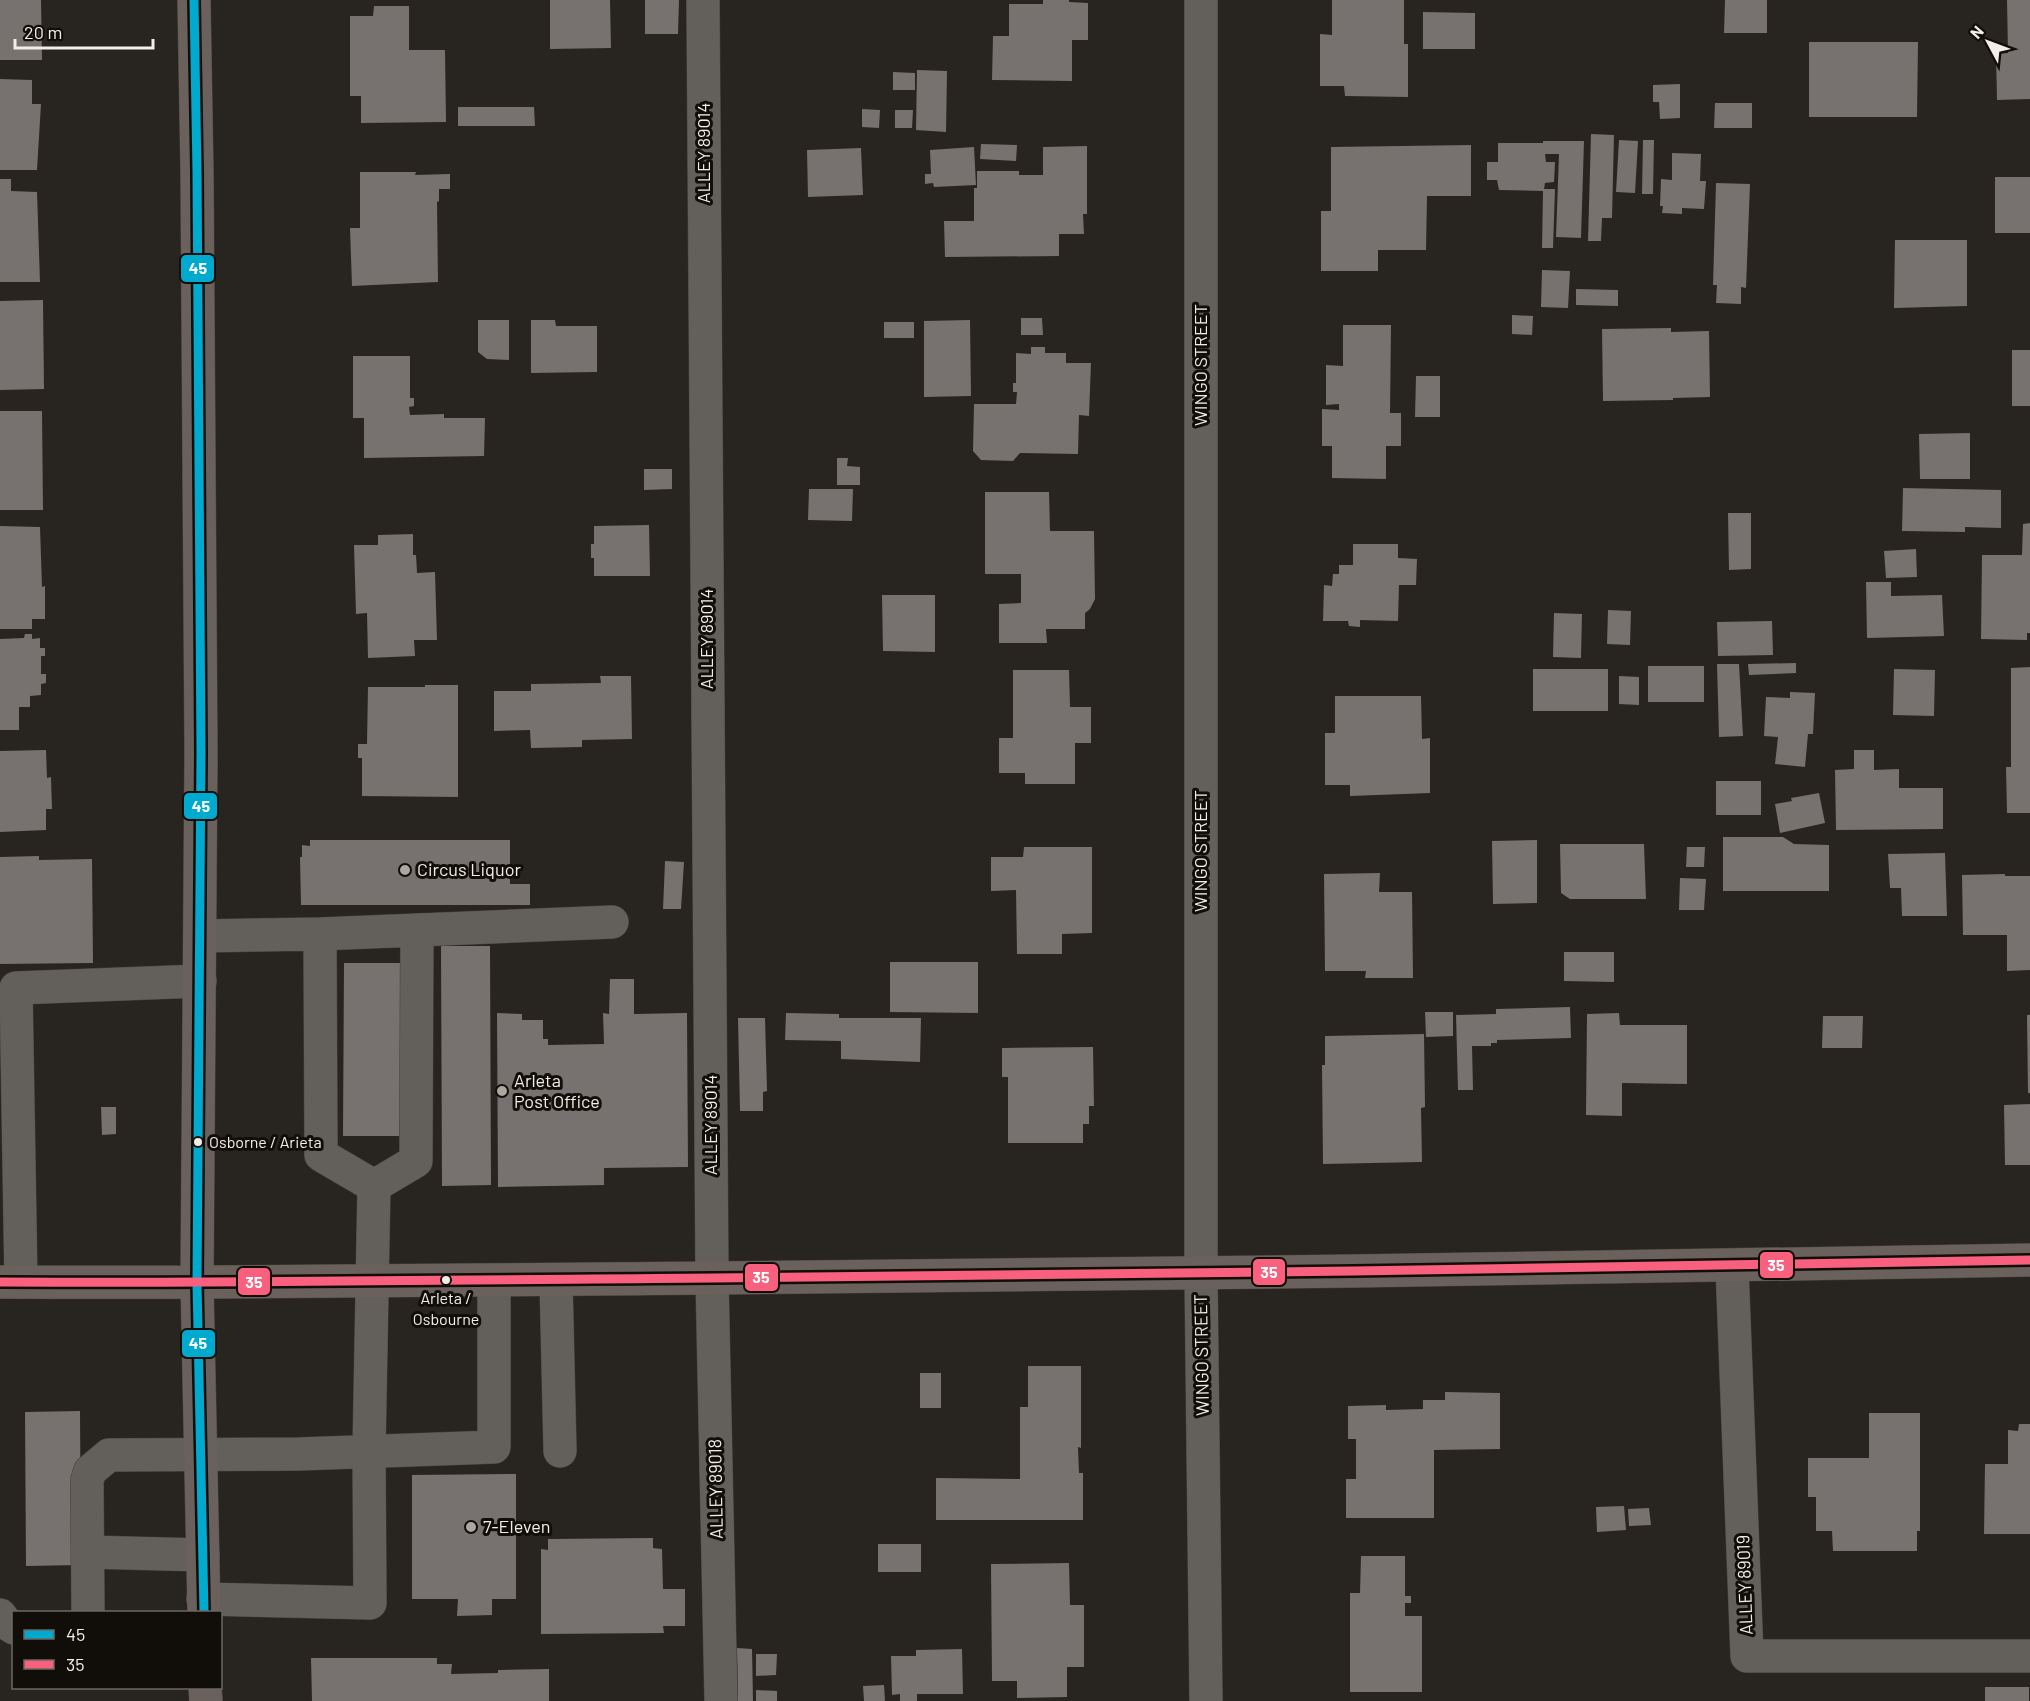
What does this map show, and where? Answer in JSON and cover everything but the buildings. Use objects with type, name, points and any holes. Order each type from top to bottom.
[{"type":"main road","points":[[194,0],[201,753],[197,1283],[204,1606]]},
{"type":"main road","points":[[10,1282],[373,1282],[1201,1274],[1732,1267],[2030,1260]]},
{"type":"street","name":"ALLEY 89014","points":[[703,0],[712,1278]]},
{"type":"street","name":"WINGO STREET","points":[[1201,0],[1201,1274],[1206,1701]]},
{"type":"street","points":[[200,936],[320,934],[612,922]]},
{"type":"street","points":[[374,1186],[416,1161],[417,930]]},
{"type":"street","points":[[320,934],[321,1155],[374,1186]]},
{"type":"street","points":[[10,1282],[16,988],[200,981]]},
{"type":"street","points":[[204,1606],[370,1604],[369,1451],[374,1186]]},
{"type":"street","name":"ALLEY 89019","points":[[1732,1267],[1747,1656],[2030,1656]]},
{"type":"street","name":"ALLEY 89018","points":[[712,1278],[721,1701]]},
{"type":"street","points":[[556,1280],[560,1451]]},
{"type":"street","points":[[88,1611],[87,1481],[90,1472],[109,1455],[299,1454],[494,1448],[494,1281]]},
{"type":"street","points":[[88,1552],[203,1555]]},
{"type":"street","points":[[0,1615],[12,1627]]},
{"type":"transit line","name":"45","points":[[194,0],[201,753],[197,1283],[204,1611]]},
{"type":"transit line","name":"35","points":[[0,1282],[1208,1273],[2030,1260]]},
{"type":"place","name":"Circus Liquor","points":[[405,870]]},
{"type":"place","name":"Arleta Post Office","points":[[502,1091]]},
{"type":"place","name":"Osborne / Arieta","points":[[198,1142]]},
{"type":"place","name":"Arleta / Osbourne","points":[[446,1280]]},
{"type":"place","name":"7-Eleven","points":[[471,1527]]}]
